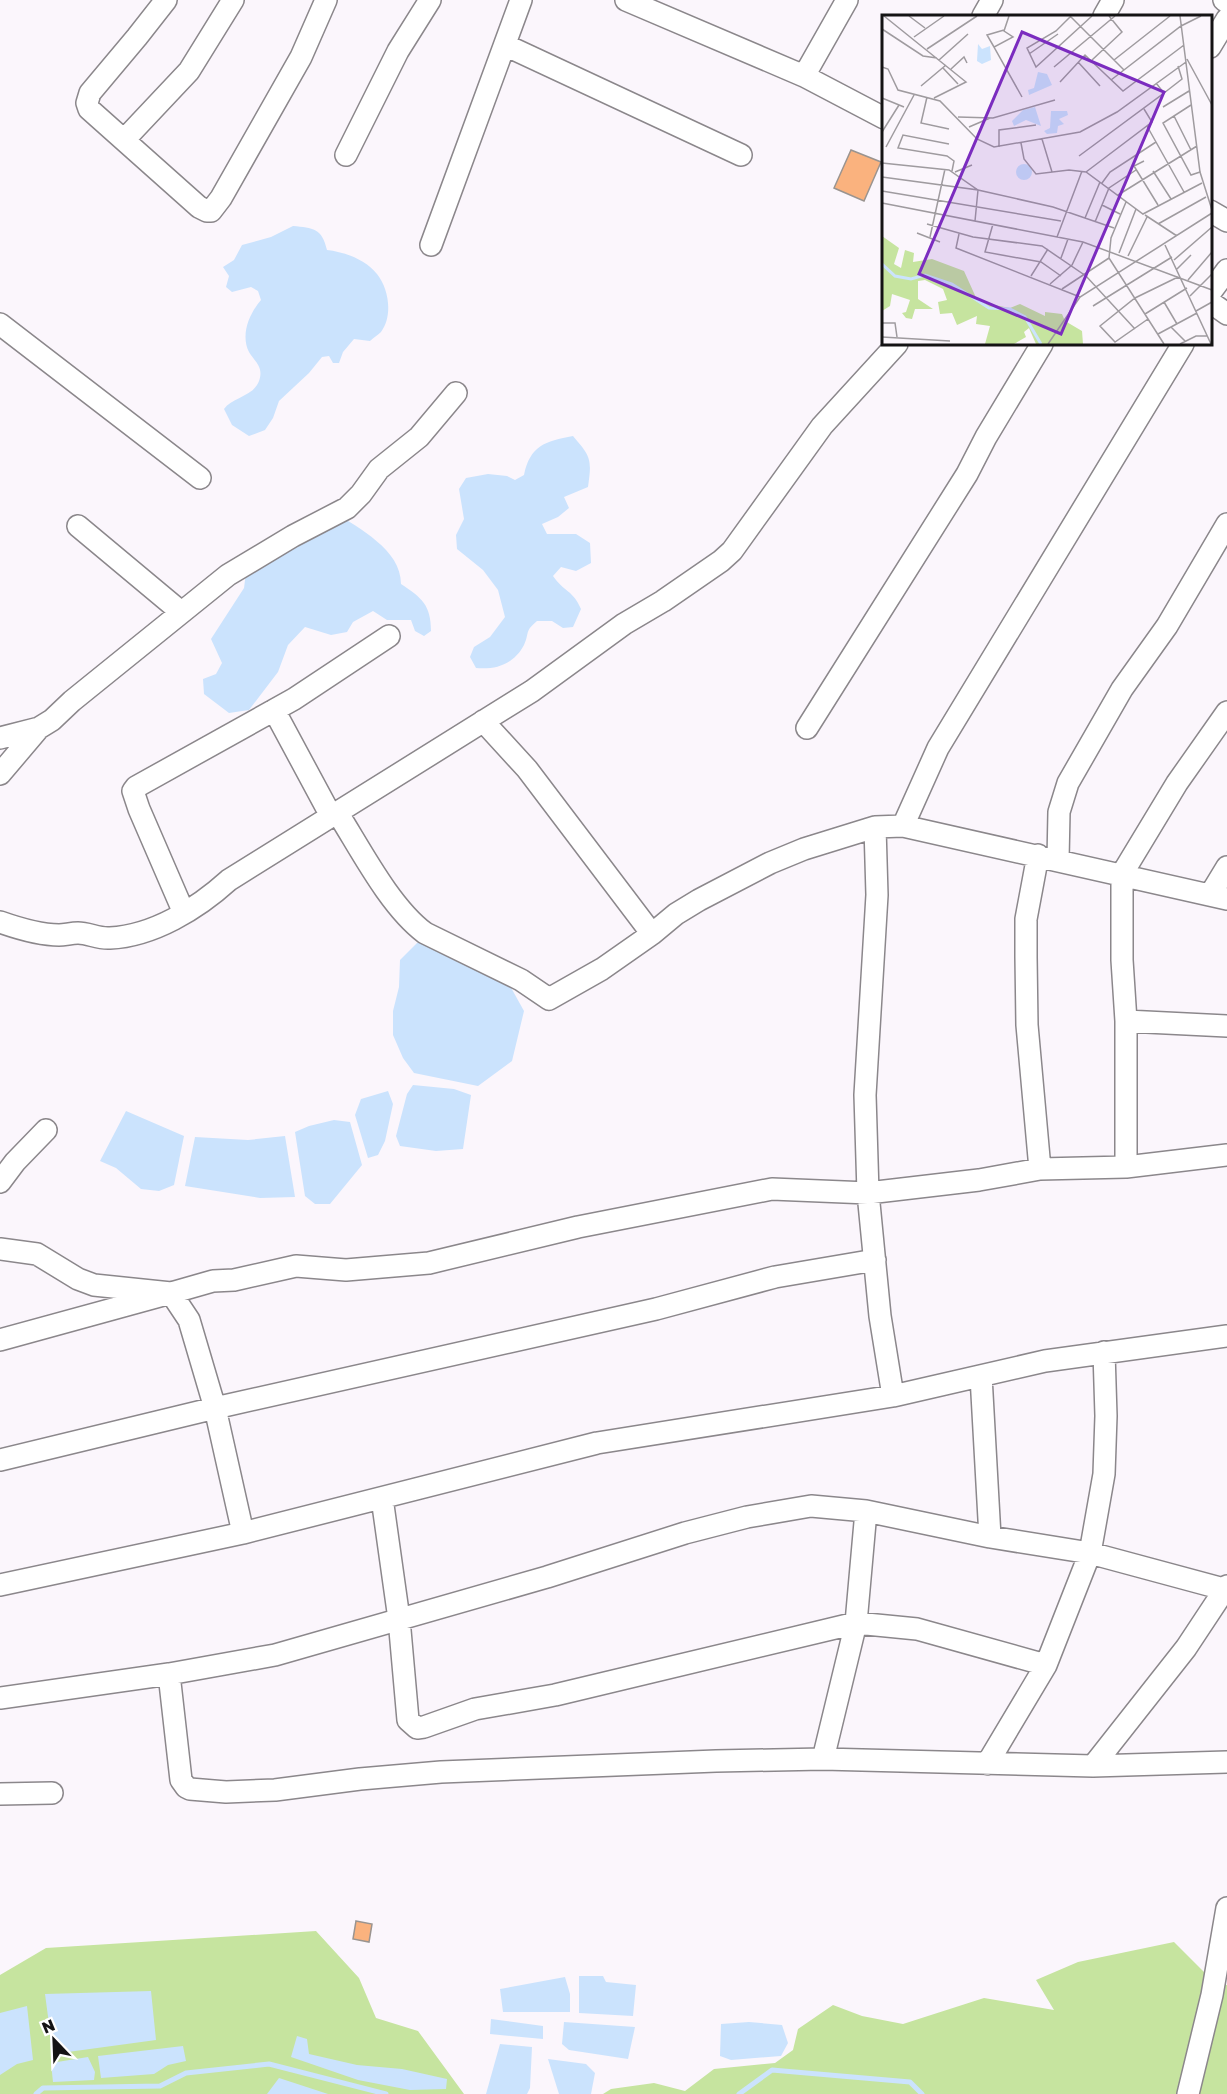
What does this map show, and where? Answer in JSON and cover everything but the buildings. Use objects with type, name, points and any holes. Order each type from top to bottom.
[{"type":"street","points":[[166,0],[90,93],[88,109],[199,207],[207,211],[211,211],[221,198],[301,57],[326,0]]},
{"type":"street","points":[[124,140],[189,71],[234,0]]},
{"type":"street","points":[[346,155],[398,51],[430,0]]},
{"type":"street","points":[[431,245],[521,0]]},
{"type":"street","points":[[626,0],[804,76],[882,117]]},
{"type":"street","points":[[804,76],[847,0]]},
{"type":"street","points":[[984,15],[992,0]]},
{"type":"street","points":[[1105,15],[1113,0]]},
{"type":"street","points":[[1212,44],[1227,20]]},
{"type":"street","points":[[505,45],[741,155]]},
{"type":"street","points":[[1212,212],[1227,222]]},
{"type":"street","points":[[1212,290],[1227,270]]},
{"type":"street","points":[[1212,303],[1227,314]]},
{"type":"street","points":[[0,324],[200,477]]},
{"type":"street","points":[[0,922],[48,934],[76,933],[109,938],[151,929],[184,913],[215,893],[229,880],[532,691],[624,624],[663,601],[721,561],[738,543],[822,426],[896,345]]},
{"type":"street","points":[[807,728],[968,474],[986,437],[1041,345]]},
{"type":"street","points":[[903,826],[938,748],[1182,345]]},
{"type":"street","points":[[0,738],[39,728],[52,720],[72,701],[228,574],[347,508],[361,494],[379,469],[419,437],[456,393]]},
{"type":"street","points":[[1040,1169],[1028,1024],[1026,919],[1048,857],[1068,783],[1122,689],[1167,626],[1227,524]]},
{"type":"street","points":[[78,526],[181,612]]},
{"type":"street","points":[[184,913],[133,791],[274,710],[389,636]]},
{"type":"street","points":[[274,710],[334,814],[378,879],[413,924],[425,933],[521,980],[547,999],[582,982],[699,900],[770,863],[804,849],[875,827],[903,826],[1218,897],[1227,867]]},
{"type":"street","points":[[1126,1167],[1126,1021],[1122,960],[1122,874],[1177,783],[1227,712]]},
{"type":"street","points":[[483,722],[528,769],[652,934]]},
{"type":"street","points":[[0,774],[39,728]]},
{"type":"street","points":[[875,827],[877,895],[865,1095],[868,1193],[880,1316],[893,1396]]},
{"type":"street","points":[[1126,1021],[1227,1026]]},
{"type":"street","points":[[0,1182],[15,1162],[46,1130]]},
{"type":"street","points":[[0,1340],[213,1281],[234,1280],[296,1266],[346,1270],[429,1263],[578,1227],[772,1189],[868,1193],[979,1180],[1040,1169],[1126,1167],[1227,1155]]},
{"type":"street","points":[[0,1249],[37,1254],[78,1279],[94,1285],[171,1293]]},
{"type":"street","points":[[0,1460],[215,1408],[656,1309],[776,1278],[875,1260]]},
{"type":"street","points":[[171,1293],[189,1320],[215,1408],[243,1533]]},
{"type":"street","points":[[0,1585],[243,1533],[597,1443],[893,1396],[1045,1361],[1227,1335]]},
{"type":"street","points":[[987,1764],[1046,1665],[1090,1553],[1104,1474],[1106,1416],[1104,1352]]},
{"type":"street","points":[[981,1376],[990,1537]]},
{"type":"street","points":[[382,1498],[399,1619],[408,1720],[417,1728],[475,1709],[555,1695],[856,1623],[917,1629],[1046,1665]]},
{"type":"street","points":[[0,1698],[169,1674],[275,1655],[548,1576],[685,1533],[747,1517],[811,1506],[866,1511],[990,1537],[1090,1553],[1226,1589],[1186,1648],[1093,1766]]},
{"type":"street","points":[[823,1759],[856,1623],[866,1511]]},
{"type":"street","points":[[169,1674],[181,1780],[190,1789],[275,1790],[360,1779],[500,1768],[823,1759],[1093,1766],[1227,1762]]},
{"type":"street","points":[[0,1794],[52,1792]]},
{"type":"street","points":[[1188,2094],[1212,1995],[1227,1908]]},
{"type":"green space","points":[[316,1931],[359,1978],[376,2018],[418,2031],[464,2094],[0,2094],[0,1975],[46,1948]]},
{"type":"green space","points":[[1174,1942],[1214,1982],[1227,1985],[1227,2094],[603,2094],[611,2089],[654,2083],[685,2091],[714,2069],[775,2063],[793,2050],[798,2029],[833,2005],[862,2016],[903,2024],[984,1998],[1054,2010],[1036,1980],[1078,1962]]},
{"type":"water","points":[[293,226],[316,230],[322,237],[327,250],[340,252],[367,264],[381,280],[387,295],[387,318],[381,332],[370,341],[354,339],[343,352],[339,363],[333,363],[329,356],[322,357],[309,373],[279,401],[273,418],[265,430],[249,436],[232,425],[224,409],[252,390],[259,381],[260,368],[246,345],[246,331],[250,317],[261,300],[258,291],[251,287],[232,292],[226,287],[229,276],[223,267],[234,260],[242,245],[271,237]]},
{"type":"water","points":[[573,436],[589,459],[588,487],[564,497],[569,508],[558,517],[542,524],[547,534],[576,534],[590,543],[591,563],[576,571],[561,567],[553,576],[572,594],[581,609],[573,627],[563,628],[552,621],[537,621],[529,630],[520,652],[510,661],[497,667],[476,668],[470,657],[474,647],[490,637],[505,617],[498,590],[483,570],[457,549],[456,535],[464,519],[459,489],[466,478],[488,474],[507,476],[515,480],[524,475],[530,457],[540,446]]},
{"type":"water","points":[[333,511],[377,541],[386,550],[394,560],[401,584],[420,598],[427,608],[431,631],[424,636],[415,631],[411,620],[387,620],[373,611],[353,622],[347,632],[331,635],[305,627],[288,645],[278,672],[249,710],[229,713],[204,694],[203,679],[216,674],[222,663],[211,639],[244,588],[247,565]]},
{"type":"water","points":[[440,940],[509,984],[524,1011],[512,1061],[478,1086],[414,1073],[403,1058],[393,1035],[393,1011],[399,987],[400,960],[417,943]]},
{"type":"water","points":[[413,1085],[454,1089],[471,1095],[463,1149],[436,1151],[400,1146],[396,1136],[407,1094]]},
{"type":"water","points":[[388,1091],[393,1104],[385,1141],[378,1155],[368,1158],[355,1115],[361,1099]]},
{"type":"water","points":[[126,1111],[184,1136],[174,1185],[159,1191],[141,1189],[116,1168],[100,1161]]},
{"type":"water","points":[[334,1120],[350,1122],[362,1165],[330,1204],[315,1204],[305,1196],[295,1132]]},
{"type":"water","points":[[285,1136],[295,1197],[260,1198],[185,1186],[195,1137],[248,1140]]},
{"type":"water","points":[[579,1976],[603,1976],[606,1982],[636,1985],[633,2016],[579,2013]]},
{"type":"water","points":[[565,1977],[570,1994],[570,2012],[503,2012],[500,1989]]},
{"type":"water","points":[[151,1991],[156,2040],[53,2054],[45,1994]]},
{"type":"water","points":[[27,2006],[33,2060],[17,2064],[0,2075],[0,2013]]},
{"type":"water","points":[[491,2019],[543,2026],[543,2039],[490,2034]]},
{"type":"water","points":[[564,2022],[635,2027],[628,2059],[569,2050],[562,2044]]},
{"type":"water","points":[[749,2022],[782,2025],[788,2043],[781,2056],[731,2060],[720,2056],[721,2024]]},
{"type":"water","points":[[297,2036],[307,2039],[309,2054],[357,2065],[402,2069],[447,2079],[446,2089],[410,2090],[358,2080],[291,2057]]},
{"type":"water","points":[[500,2044],[532,2047],[530,2088],[527,2094],[486,2094]]},
{"type":"water","points":[[183,2046],[186,2061],[168,2065],[154,2074],[101,2078],[98,2056]]},
{"type":"water","points":[[88,2057],[95,2072],[94,2080],[53,2082],[51,2063]]},
{"type":"water","points":[[548,2059],[586,2064],[595,2073],[591,2094],[559,2094]]},
{"type":"water","points":[[279,2078],[328,2094],[267,2094]]},
{"type":"waterway","points":[[36,2094],[43,2088],[160,2086],[186,2073],[269,2064],[386,2094]]},
{"type":"waterway","points":[[739,2094],[772,2070],[910,2082],[922,2094]]}]
